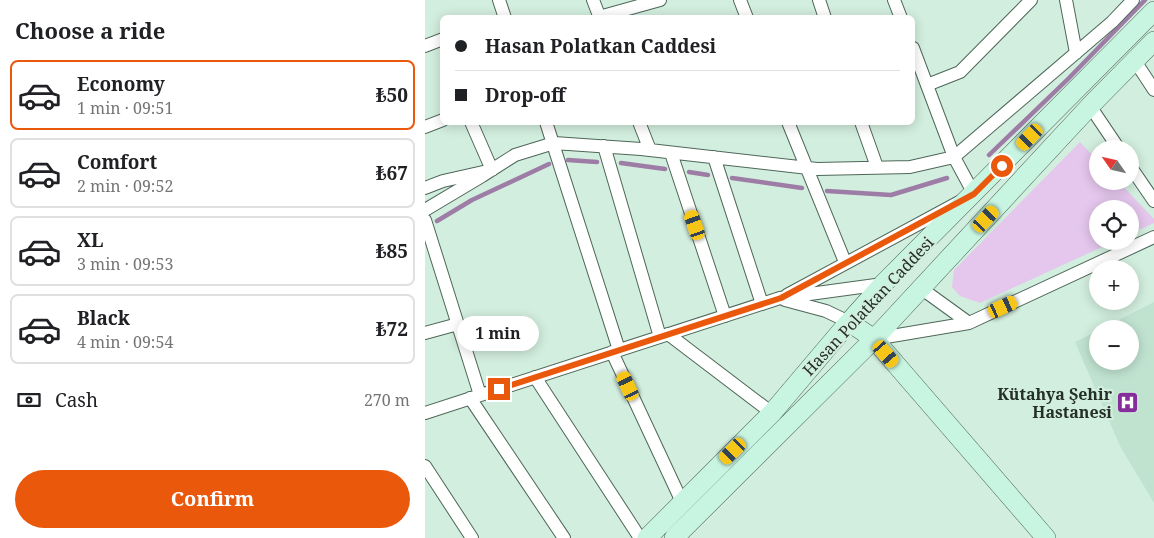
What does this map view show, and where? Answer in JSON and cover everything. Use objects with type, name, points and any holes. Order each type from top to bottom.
[{"type":"main road","name":"Hasan Polatkan Caddesi","points":[[647,538],[772,413],[883,284],[1154,11]]},
{"type":"main road","name":"Hasan Polatkan Caddesi","points":[[674,538],[922,289],[1090,106],[1154,42]]},
{"type":"main road","points":[[883,284],[922,289]]},
{"type":"main road","points":[[849,322],[873,339],[1046,538]]},
{"type":"street","points":[[499,0],[501,15]]},
{"type":"street","points":[[593,0],[599,15]]},
{"type":"street","points":[[607,15],[660,0]]},
{"type":"street","points":[[740,0],[746,15]]},
{"type":"street","points":[[819,0],[824,15]]},
{"type":"street","points":[[894,0],[900,15]]},
{"type":"street","points":[[927,85],[960,72],[1031,0]]},
{"type":"street","points":[[425,210],[515,155],[554,143],[650,150],[817,168],[910,167],[954,157],[1112,22],[1133,0]]},
{"type":"street","points":[[1069,2],[1076,53]]},
{"type":"street","points":[[425,46],[440,40]]},
{"type":"street","points":[[781,298],[974,194],[954,157],[915,53]]},
{"type":"street","points":[[1135,61],[1154,90]]},
{"type":"street","points":[[1090,106],[1113,140]]},
{"type":"street","points":[[425,127],[440,121]]},
{"type":"street","points":[[472,125],[492,170]]},
{"type":"street","points":[[547,125],[616,351],[682,502]]},
{"type":"street","points":[[640,125],[650,150]]},
{"type":"street","points":[[789,125],[845,262]]},
{"type":"street","points":[[862,125],[877,168]]},
{"type":"street","points":[[604,146],[664,336],[772,413]]},
{"type":"street","points":[[671,152],[725,316]]},
{"type":"street","points":[[714,157],[762,304]]},
{"type":"street","points":[[425,188],[443,181],[492,170]]},
{"type":"street","points":[[1139,179],[1154,201]]},
{"type":"street","points":[[425,220],[458,324],[475,396],[564,538]]},
{"type":"street","points":[[873,339],[969,323],[1154,237]]},
{"type":"street","points":[[425,413],[781,298],[883,284]]},
{"type":"street","points":[[922,289],[969,323]]},
{"type":"street","points":[[781,298],[826,311],[849,322]]},
{"type":"street","points":[[425,333],[458,324]]},
{"type":"street","points":[[535,377],[640,538]]},
{"type":"street","points":[[425,466],[471,538]]},
{"type":"shaded area","points":[[1080,142],[1089,152],[1089,190],[1127,190],[1136,200],[1089,200],[1089,250],[1095,250],[980,303],[960,296],[952,287],[954,270]]},
{"type":"shaded area","points":[[1139,203],[1154,219],[1154,223],[1139,230]]},
{"type":"shaded area","name":"Kütahya Şehir Hastanesi","points":[[1154,302],[1154,503],[1120,446],[1075,342],[1089,335],[1089,370],[1139,370],[1139,320],[1119,320]]},
{"type":"waterway","points":[[989,155],[1068,79],[1145,0]]},
{"type":"waterway","points":[[568,160],[597,162]]},
{"type":"waterway","points":[[621,163],[665,169]]},
{"type":"waterway","points":[[437,221],[472,200],[549,164]]},
{"type":"waterway","points":[[689,172],[708,175]]},
{"type":"waterway","points":[[732,178],[802,188]]},
{"type":"waterway","points":[[827,191],[891,195],[947,178]]},
{"type":"place","name":"Kütahya Şehir Hastanesi","points":[[1128,403]]},
{"type":"route","points":[[499,389],[781,298],[974,194],[1002,166]]}]
